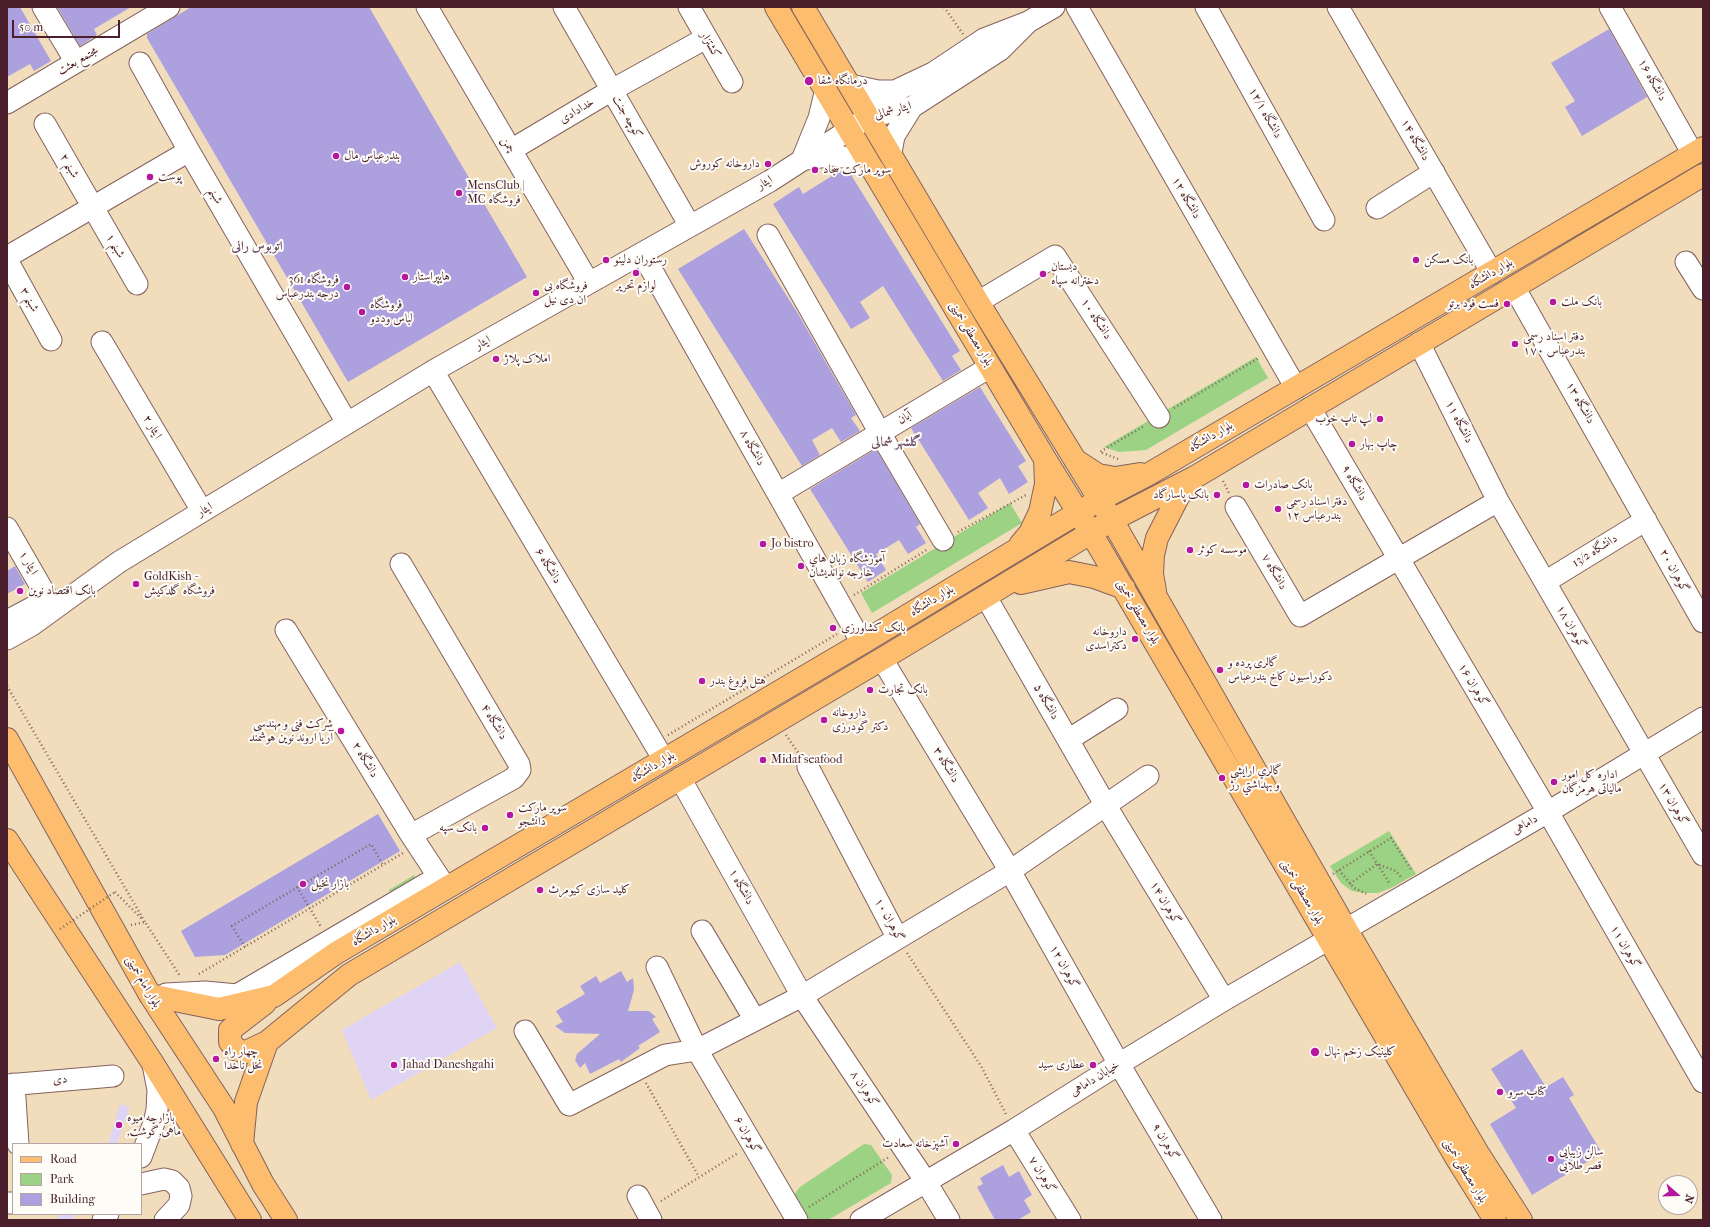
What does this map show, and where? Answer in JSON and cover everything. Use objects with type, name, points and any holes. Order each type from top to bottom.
[{"type":"main road","name":"بلوار مصطفی خمینی","points":[[776,7],[1045,459],[1124,588],[1337,934],[1521,1220]]},
{"type":"main road","name":"بلوار مصطفی خمینی","points":[[803,7],[978,302],[1072,458],[1112,520],[1319,882],[1337,934],[1457,1159],[1495,1220]]},
{"type":"main road","name":"بلوار دانشگاه","points":[[1698,151],[1296,388],[1165,464],[1099,500],[664,760],[442,883],[274,996],[230,1030],[230,1042],[237,1050],[246,1052],[267,1042],[349,975],[882,659],[1112,520],[1195,477],[1703,175]]},
{"type":"main road","points":[[1072,458],[1098,475],[1115,478],[1135,475],[1165,464]]},
{"type":"main road","points":[[1014,552],[1030,533],[1040,512],[1046,484],[1045,459]]},
{"type":"main road","points":[[1156,598],[1152,574],[1153,555],[1158,538],[1178,497],[1195,477]]},
{"type":"main road","points":[[992,593],[1069,572],[1094,577],[1124,588]]},
{"type":"main road","name":"بلوار امام خمینی","points":[[7,739],[150,995],[224,1108],[263,1184],[286,1220]]},
{"type":"main road","points":[[7,840],[152,1062],[250,1220]]},
{"type":"main road","name":"بلوار دانشگاه","points":[[150,995],[219,1009],[274,996]]},
{"type":"main road","points":[[242,1144],[246,1102],[267,1042]]},
{"type":"street","points":[[43,7],[76,62]]},
{"type":"street","name":"مجتمع بعثت","points":[[7,103],[169,7]]},
{"type":"street","name":"چمن","points":[[427,7],[589,283]]},
{"type":"street","name":"کوچه جنت","points":[[564,7],[690,226]]},
{"type":"street","name":"کشتزار","points":[[689,7],[732,82]]},
{"type":"street","name":"ایثار شمالی","points":[[869,117],[895,91],[933,73],[984,39],[1028,22],[1054,7]]},
{"type":"street","name":"دانشگاه ۱۲","points":[[1077,7],[1296,388]]},
{"type":"street","name":"دانشگاه ۱۲/۱","points":[[1206,7],[1324,220]]},
{"type":"street","name":"دانشگاه ۱۴","points":[[1338,7],[1492,273]]},
{"type":"street","name":"دانشگاه ۱۶","points":[[1610,7],[1698,151]]},
{"type":"street","name":"ایثار شمالی","points":[[869,117],[912,108],[1000,50],[1028,22]]},
{"type":"street","name":"خدادادی","points":[[511,150],[612,90],[706,38]]},
{"type":"street","name":"شبنم","points":[[140,63],[189,151],[347,423]]},
{"type":"street","points":[[850,85],[878,91],[895,91]]},
{"type":"street","points":[[802,160],[819,118],[826,89]]},
{"type":"street","points":[[890,153],[894,136],[912,108]]},
{"type":"street","name":"ایثار","points":[[7,621],[18,617],[48,599],[119,562],[433,371],[770,181],[869,117]]},
{"type":"street","name":"شبنم ۲","points":[[45,124],[93,207]]},
{"type":"street","points":[[7,257],[189,151]]},
{"type":"street","points":[[802,160],[834,155],[847,157],[874,170]]},
{"type":"street","points":[[1377,208],[1434,172]]},
{"type":"street","name":"شبنم ۱","points":[[93,207],[137,284]]},
{"type":"street","points":[[768,235],[880,433],[944,540]]},
{"type":"street","name":"دانشگاه ۸","points":[[642,253],[862,643]]},
{"type":"street","name":"دانشگاه ۱۰","points":[[978,302],[1055,256],[1159,417]]},
{"type":"street","name":"شبنم ۳","points":[[7,260],[52,340]]},
{"type":"street","points":[[1686,262],[1703,289]]},
{"type":"street","name":"دانشگاه ۱۳","points":[[1514,287],[1646,520]]},
{"type":"street","name":"ایثار ۲","points":[[102,342],[202,511]]},
{"type":"street","name":"دانشگاه ۱۱","points":[[1419,343],[1498,501]]},
{"type":"street","name":"آبان","points":[[778,494],[990,367]]},
{"type":"street","name":"دانشگاه ۶","points":[[433,371],[664,760]]},
{"type":"street","name":"دانشگاه ۹","points":[[1310,408],[1398,558]]},
{"type":"street","points":[[1398,558],[1498,501]]},
{"type":"street","name":"گوهران ۱۸","points":[[1498,501],[1644,754]]},
{"type":"street","name":"دانشگاه ۷","points":[[1236,506],[1300,616],[1398,558]]},
{"type":"street","name":"دانشگاه 13/2","points":[[1545,582],[1646,520]]},
{"type":"street","name":"گوهران ۲۰","points":[[1646,520],[1703,622]]},
{"type":"street","name":"ایثار ۱","points":[[7,528],[48,599]]},
{"type":"street","name":"گوهران ۱۶","points":[[1398,558],[1548,812]]},
{"type":"street","name":"ایثار","points":[[7,640],[32,625],[119,562]]},
{"type":"street","name":"دانشگاه ۴","points":[[401,564],[519,764],[520,770],[514,778],[414,840]]},
{"type":"street","name":"دانشگاه ۵","points":[[992,593],[1068,740],[1106,806]]},
{"type":"street","name":"دانشگاه ۲","points":[[286,630],[414,840],[442,883]]},
{"type":"street","name":"دانشگاه ۳","points":[[882,659],[1010,871]]},
{"type":"street","points":[[1068,740],[1117,710]]},
{"type":"street","name":"داماهی","points":[[1337,934],[1418,881],[1548,812],[1703,718]]},
{"type":"street","name":"گوهران ۱۳","points":[[1644,754],[1703,855]]},
{"type":"street","name":"گوهران ۱۰","points":[[808,767],[897,937]]},
{"type":"street","points":[[525,1030],[569,1105],[665,1055],[697,1050],[802,996],[897,937],[1010,871],[1148,776]]},
{"type":"street","name":"دانشگاه ۱","points":[[680,778],[802,996]]},
{"type":"street","name":"گوهران ۱۴","points":[[1106,806],[1224,1000]]},
{"type":"street","name":"گوهران ۱۱","points":[[1548,812],[1703,1082]]},
{"type":"street","name":"گوهران ۱۲","points":[[1010,871],[1119,1064]]},
{"type":"street","points":[[150,995],[205,992],[237,995],[442,883]]},
{"type":"street","points":[[702,931],[756,1020]]},
{"type":"street","name":"خیابان داماهی","points":[[861,1220],[1014,1130],[1224,1000],[1337,934]]},
{"type":"street","name":"گوهران ۶","points":[[657,967],[697,1050],[796,1218]]},
{"type":"street","name":"گوهران ۸","points":[[802,996],[926,1182],[949,1220]]},
{"type":"street","points":[[142,1154],[154,1123],[157,1110],[158,1090],[152,1062]]},
{"type":"street","name":"گوهران ۹","points":[[1119,1064],[1211,1220]]},
{"type":"street","name":"دی","points":[[10,1084],[113,1076]]},
{"type":"street","points":[[10,1084],[18,1143]]},
{"type":"street","name":"گوهران ۷","points":[[1014,1130],[1070,1220]]},
{"type":"street","points":[[142,1184],[164,1179],[172,1181],[179,1188],[179,1205],[165,1220]]},
{"type":"path","points":[[944,7],[973,47]]},
{"type":"path","points":[[1121,460],[1100,452],[1273,349]]},
{"type":"path","points":[[1215,465],[1236,506]]},
{"type":"path","points":[[7,686],[145,922],[181,977]]},
{"type":"path","points":[[777,721],[808,767]]},
{"type":"path","points":[[1319,882],[1391,838],[1418,881],[1406,882],[1396,872],[1377,864]]},
{"type":"path","points":[[198,975],[311,910],[383,865],[414,840]]},
{"type":"path","points":[[245,947],[232,926],[297,887],[371,844],[383,865]]},
{"type":"path","points":[[1369,851],[1393,889]]},
{"type":"path","points":[[1350,884],[1377,864]]},
{"type":"path","points":[[1339,870],[1354,888],[1367,895],[1374,894]]},
{"type":"path","points":[[297,887],[311,910]]},
{"type":"path","points":[[60,929],[115,892],[145,922]]},
{"type":"path","points":[[112,928],[145,922]]},
{"type":"path","name":"گوهران ۱۰","points":[[897,937],[981,1066],[1014,1130]]},
{"type":"path","points":[[638,1069],[700,1177]]},
{"type":"path","points":[[645,1209],[700,1177],[752,1144]]},
{"type":"path","points":[[796,1218],[903,1148]]},
{"type":"shaded area","name":"Jahad Daneshgahi","points":[[460,962],[497,1028],[371,1100],[342,1030]]},
{"type":"shaded area","name":"بازارچه میوه ,ماهی,گوشت","points":[[120,1104],[130,1107],[117,1143],[108,1143]]},
{"type":"shaded area","points":[[61,1215],[76,1215],[71,1220],[55,1220]]},
{"type":"green space","points":[[1256,357],[1268,378],[1146,450],[1119,452],[1104,447]]},
{"type":"green space","points":[[1010,503],[1022,523],[872,613],[861,593]]},
{"type":"green space","points":[[1389,831],[1416,874],[1391,888],[1378,893],[1352,891],[1341,883],[1330,866]]},
{"type":"green space","points":[[414,875],[418,883],[393,898],[389,890]]},
{"type":"green space","points":[[864,1144],[871,1145],[892,1175],[891,1183],[828,1220],[807,1220],[794,1195],[800,1187]]},
{"type":"building","points":[[7,7],[20,7],[51,61],[34,71],[30,64],[7,77]]},
{"type":"building","points":[[57,7],[131,7],[94,29],[97,35],[80,46]]},
{"type":"building","name":"بندرعباس مال","points":[[191,7],[369,7],[527,277],[348,382],[147,38],[147,34]]},
{"type":"building","points":[[1609,29],[1647,97],[1582,136],[1565,107],[1575,101],[1551,63]]},
{"type":"building","points":[[843,169],[848,170],[960,351],[952,356],[961,370],[943,381],[883,286],[860,302],[870,318],[851,329],[773,204],[799,187],[803,194]]},
{"type":"building","points":[[744,229],[797,312],[856,415],[851,418],[860,431],[841,442],[832,428],[812,440],[820,455],[802,466],[678,269]]},
{"type":"building","points":[[980,387],[1026,461],[1018,466],[1028,482],[1009,494],[1000,478],[978,493],[988,508],[969,520],[911,428]]},
{"type":"building","points":[[876,449],[920,524],[916,527],[926,543],[908,554],[899,540],[876,554],[886,570],[868,582],[810,489]]},
{"type":"building","points":[[15,566],[25,584],[7,594],[7,571]]},
{"type":"building","name":"بازار نخیل","points":[[378,814],[400,851],[225,955],[195,957],[181,931]]},
{"type":"building","points":[[621,971],[627,982],[633,978],[634,990],[628,1011],[649,1011],[656,1017],[652,1019],[660,1032],[638,1046],[640,1048],[621,1062],[619,1059],[590,1074],[585,1063],[580,1068],[575,1060],[577,1054],[600,1034],[565,1033],[555,1026],[563,1022],[556,1011],[585,994],[580,986],[596,976],[600,983]]},
{"type":"building","points":[[1522,1049],[1546,1087],[1563,1077],[1574,1095],[1569,1098],[1602,1153],[1532,1195],[1490,1124],[1516,1108],[1491,1069]]},
{"type":"building","points":[[1003,1165],[1009,1177],[1019,1171],[1032,1195],[1024,1200],[1031,1212],[1018,1220],[995,1220],[977,1187],[983,1184],[980,1178]]},
{"type":"place","name":"درمانگاه شفا","points":[[809,81]]},
{"type":"place","name":"بندرعباس مال","points":[[336,156]]},
{"type":"place","name":"داروخانه کوروش","points":[[768,164]]},
{"type":"place","name":"سوپر مارکت سجاد","points":[[815,170]]},
{"type":"place","name":"پوست","points":[[150,177]]},
{"type":"place","name":"MensClub | MC فروشگاه","points":[[459,193]]},
{"type":"place","name":"رستوران دلینو","points":[[606,260]]},
{"type":"place","name":"بانک مسکن","points":[[1416,260]]},
{"type":"place","name":"لوازم تحریر","points":[[636,273]]},
{"type":"place","name":"دبستان دخترانه سپاه","points":[[1043,274]]},
{"type":"place","name":"هایپراستار","points":[[405,277]]},
{"type":"place","name":"فروشگاه 361 درجه بندرعباس","points":[[347,287]]},
{"type":"place","name":"فروشگاه بی ان دی نیل","points":[[536,293]]},
{"type":"place","name":"بانک ملت","points":[[1553,302]]},
{"type":"place","name":"فست فود برتو","points":[[1507,304]]},
{"type":"place","name":"فروشگاه لباس وددو","points":[[362,312]]},
{"type":"place","name":"دفتر اسناد رسمی ۱۷۰ بندرعباس","points":[[1515,344]]},
{"type":"place","name":"املاک پلاژ","points":[[496,359]]},
{"type":"place","name":"لپ تاپ خوب","points":[[1380,419]]},
{"type":"place","name":"چاپ بهار","points":[[1352,444]]},
{"type":"place","name":"بانک صادرات","points":[[1246,485]]},
{"type":"place","name":"بانک پاسارگاد","points":[[1217,495]]},
{"type":"place","name":"دفتر اسناد رسمی ۱۲ بندرعباس","points":[[1278,509]]},
{"type":"place","name":"Jo bistro","points":[[763,544]]},
{"type":"place","name":"موسسه کوثر","points":[[1190,550]]},
{"type":"place","name":"آموزشگاه زبان هاي خارجه نوانديشان","points":[[801,566]]},
{"type":"place","name":"GoldKish - فروشگاه گلدکیش","points":[[136,584]]},
{"type":"place","name":"بانک اقتصاد نوین","points":[[20,591]]},
{"type":"place","name":"بانک کشاورزی","points":[[833,628]]},
{"type":"place","name":"داروخانه دکتراسدی","points":[[1135,639]]},
{"type":"place","name":"گالری پرده و دکوراسیون کاخ بندرعباس","points":[[1220,670]]},
{"type":"place","name":"هتل فروغ بندر","points":[[702,681]]},
{"type":"place","name":"بانک تجارت","points":[[870,690]]},
{"type":"place","name":"داروخانه دکتر گودرزی","points":[[824,720]]},
{"type":"place","name":"شرکت فنی و مهندسی آریا اروند نوین هوشمند","points":[[341,731]]},
{"type":"place","name":"Midaf seafood","points":[[763,760]]},
{"type":"place","name":"گالري ارايشي و بهداشتي رژ","points":[[1222,778]]},
{"type":"place","name":"اداره کل امور مالیاتی هرمزگان","points":[[1554,782]]},
{"type":"place","name":"سوپر مارکت دانشجو","points":[[510,815]]},
{"type":"place","name":"بانک سپه","points":[[485,828]]},
{"type":"place","name":"بازار نخیل","points":[[303,884]]},
{"type":"place","name":"کلید سازی کیومرث","points":[[540,890]]},
{"type":"place","name":"کلینیک زخم نهال","points":[[1315,1052]]},
{"type":"place","name":"چهار راه نخل ناخدا","points":[[216,1059]]},
{"type":"place","name":"Jahad Daneshgahi","points":[[394,1065]]},
{"type":"place","name":"عطاری سید","points":[[1093,1065]]},
{"type":"place","name":"کتاب سرو","points":[[1500,1092]]},
{"type":"place","name":"بازارچه میوه ,ماهی,گوشت","points":[[119,1125]]},
{"type":"place","name":"آشپزخانه سعادت","points":[[956,1144]]},
{"type":"place","name":"سالن زیبایی قصر طلایی","points":[[1551,1159]]},
{"type":"district","name":"اتوبوس رانی","points":[[257,247]]},
{"type":"district","name":"گلشهر شمالی","points":[[896,443]]}]
